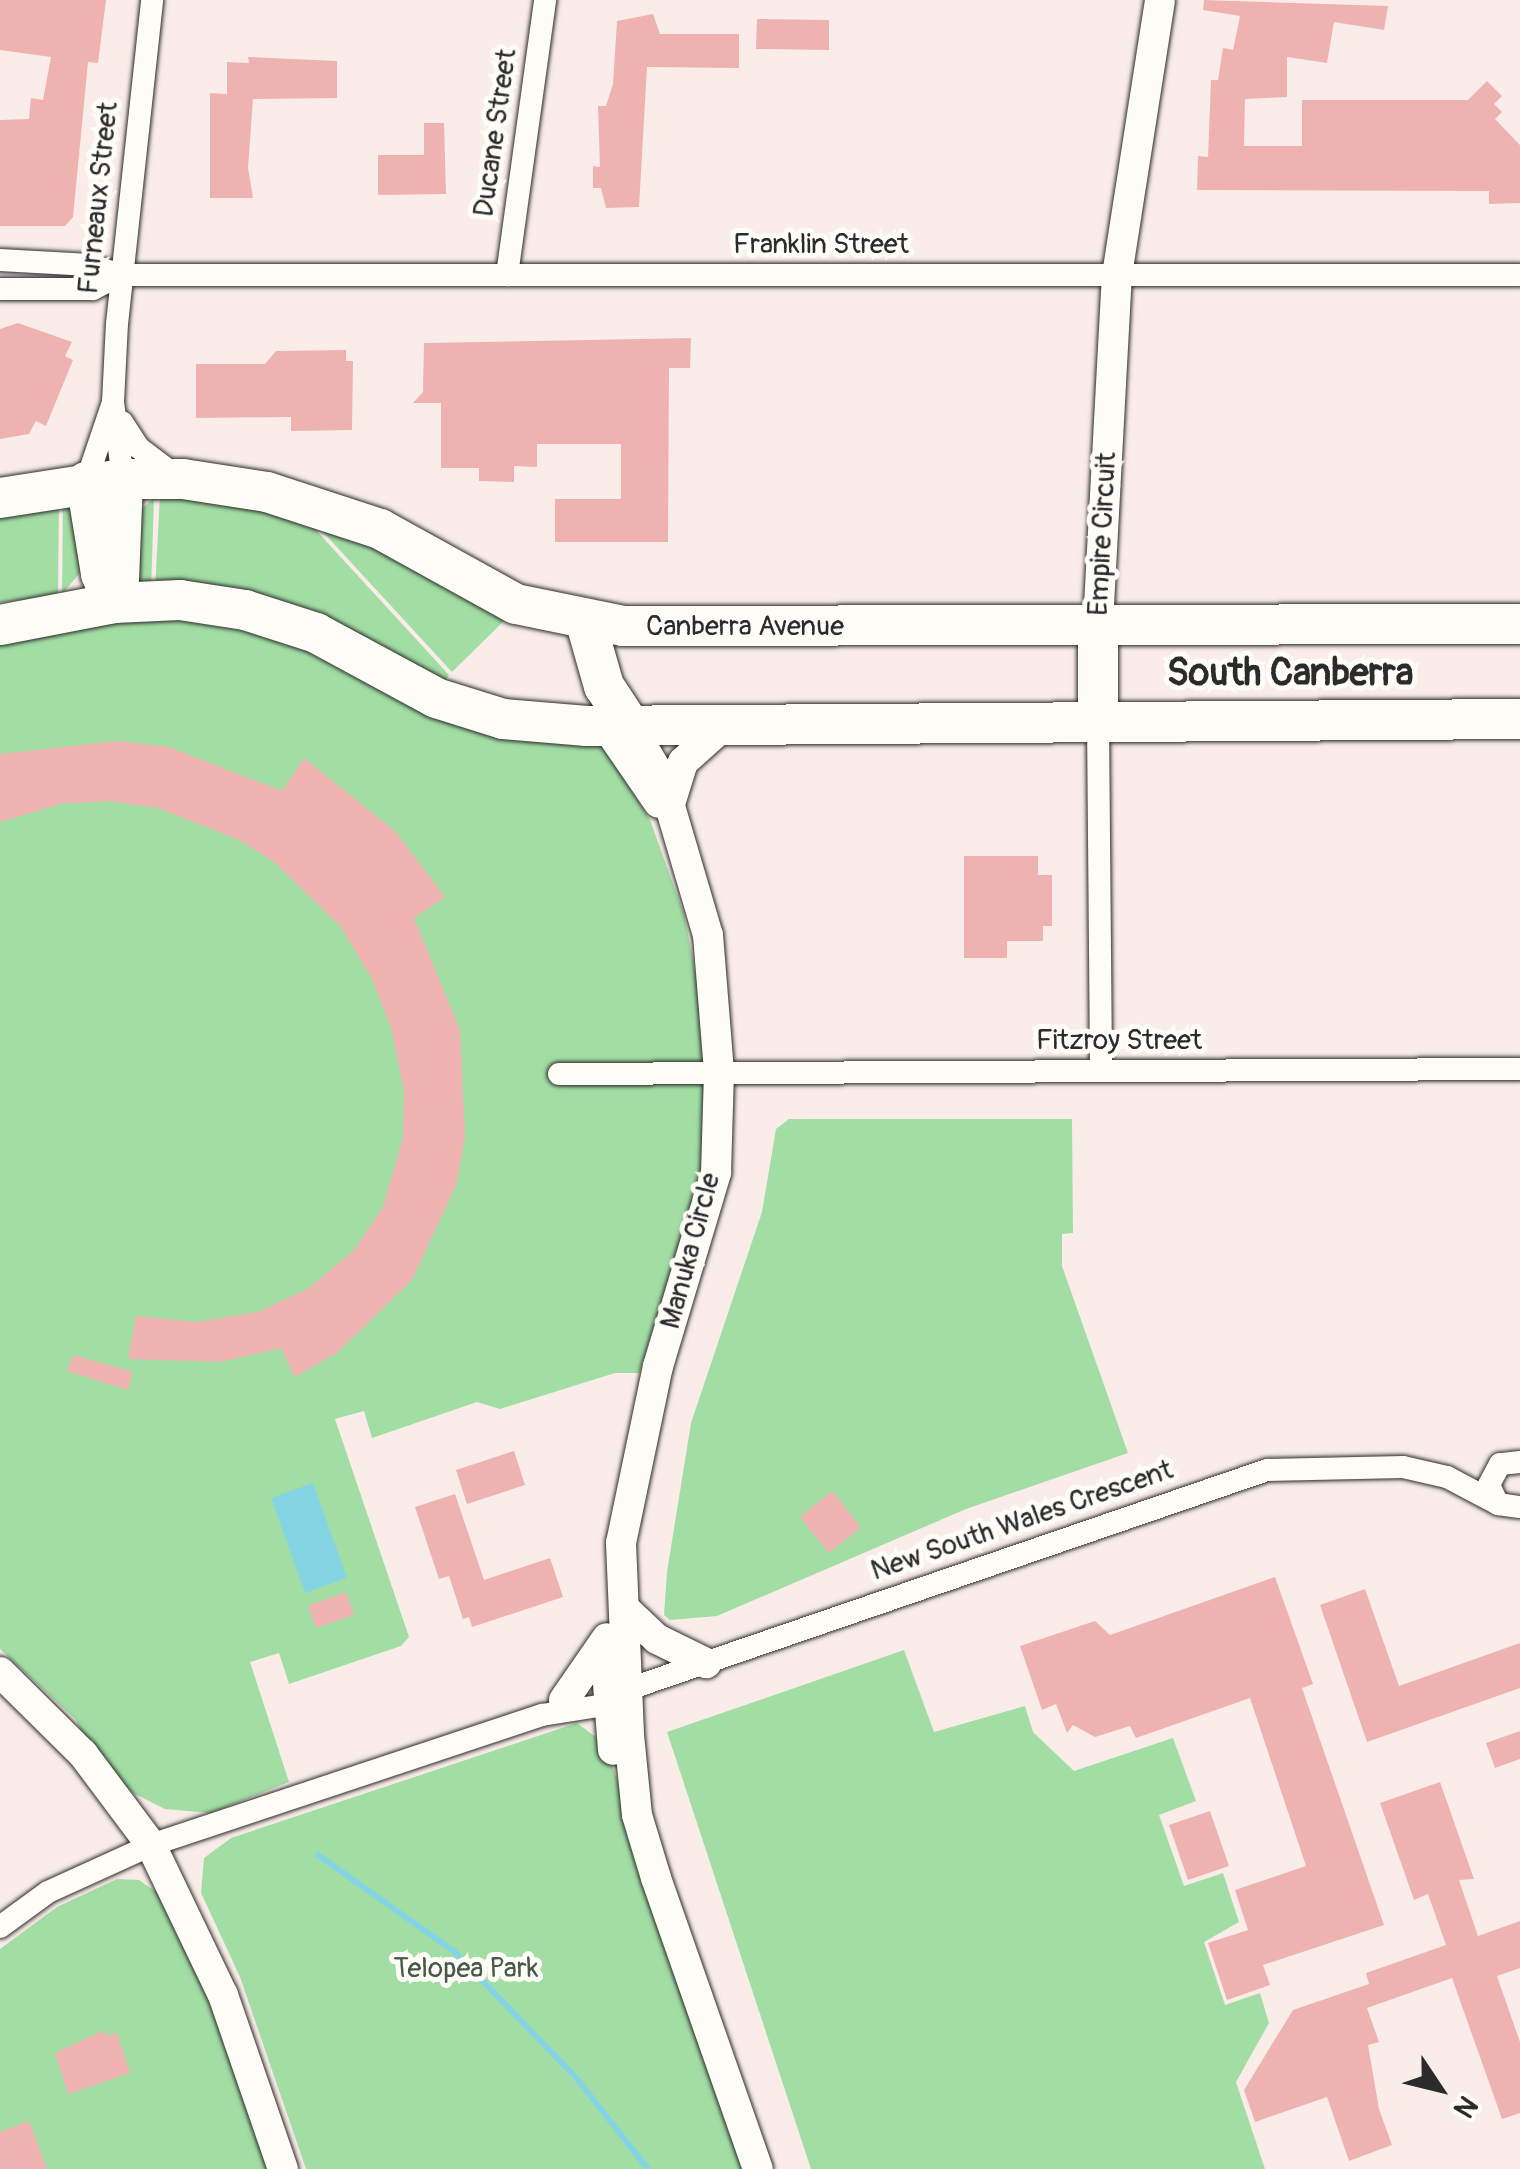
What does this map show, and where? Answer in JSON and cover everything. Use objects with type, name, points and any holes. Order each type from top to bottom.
[{"type":"highway","name":"Canberra Avenue","points":[[0,498],[104,481],[183,479],[323,507],[438,557],[516,604],[586,623],[672,628],[1520,624]]},
{"type":"highway","points":[[104,481],[101,574],[116,603]]},
{"type":"highway","points":[[0,626],[116,603],[180,600],[244,610],[316,634],[436,698],[503,719],[618,726],[1520,719]]},
{"type":"highway","points":[[586,623],[580,669],[618,726]]},
{"type":"highway","name":"Empire Circuit","points":[[1098,624],[1098,722]]},
{"type":"street","name":"Furneaux Street","points":[[104,481],[152,0]]},
{"type":"street","name":"Ducane Street","points":[[507,275],[545,0]]},
{"type":"street","name":"Empire Circuit","points":[[1098,624],[1117,275],[1160,0]]},
{"type":"street","name":"Franklin Street","points":[[0,260],[90,265],[122,275],[1520,275]]},
{"type":"street","name":"Franklin Street","points":[[0,289],[92,289],[122,275]]},
{"type":"street","name":"Furneaux Street","points":[[104,481],[114,404]]},
{"type":"street","points":[[114,404],[139,448],[183,479]]},
{"type":"street","name":"Empire Circuit","points":[[1098,722],[1102,1071]]},
{"type":"street","name":"Manuka Circle","points":[[612,1694],[626,1609],[619,1572],[658,1366],[716,1173],[719,1072],[708,935],[668,812],[644,788],[618,726]]},
{"type":"street","points":[[668,812],[678,770],[722,726]]},
{"type":"street","name":"Fitzroy Street","points":[[559,1074],[1520,1069]]},
{"type":"street","points":[[1510,1460],[1488,1485],[1511,1508]]},
{"type":"street","name":"New South Wales Crescent","points":[[1447,1477],[1510,1460]]},
{"type":"street","name":"New South Wales Crescent","points":[[0,1927],[48,1892],[152,1846],[553,1707],[612,1694],[706,1663],[1267,1470],[1379,1464],[1447,1477],[1511,1508]]},
{"type":"street","name":"Manuka Circle","points":[[612,1694],[607,1638],[609,1586],[619,1572]]},
{"type":"street","points":[[626,1609],[657,1638],[706,1663]]},
{"type":"street","points":[[553,1707],[607,1638]]},
{"type":"street","points":[[0,1672],[83,1754],[152,1846],[223,1994],[283,2169]]},
{"type":"street","points":[[612,1694],[616,1768],[637,1815],[758,2169]]},
{"type":"green space","points":[[79,495],[85,567],[62,594],[63,497]]},
{"type":"green space","points":[[160,495],[220,496],[314,528],[449,675],[443,684],[155,590]]},
{"type":"green space","points":[[59,497],[58,596],[0,602],[0,510]]},
{"type":"green space","points":[[154,498],[151,590],[127,591],[140,510]]},
{"type":"green space","points":[[322,520],[507,618],[452,672],[323,532]]},
{"type":"green space","points":[[173,619],[256,633],[602,744],[650,820],[684,914],[698,987],[707,1123],[702,1174],[639,1373],[615,1373],[500,1409],[477,1402],[372,1438],[364,1411],[335,1419],[409,1637],[401,1646],[289,1684],[279,1653],[250,1662],[289,1782],[211,1813],[165,1809],[133,1793],[94,1753],[75,1719],[0,1649],[0,642],[56,626]]},
{"type":"green space","points":[[789,1119],[1072,1119],[1073,1233],[1062,1234],[1062,1266],[1128,1453],[966,1509],[717,1616],[670,1620],[664,1615],[667,1572],[691,1423],[762,1212],[776,1129]]},
{"type":"green space","points":[[904,1650],[934,1732],[1025,1706],[1033,1732],[1074,1771],[1173,1738],[1196,1801],[1159,1815],[1184,1886],[1223,1873],[1239,1922],[1204,1942],[1225,2005],[1260,1993],[1269,2023],[1236,2082],[1265,2169],[811,2169],[667,1732]]},
{"type":"green space","name":"Telopea Park","points":[[577,1723],[605,1744],[746,2169],[306,2169],[240,1977],[201,1893],[204,1858],[231,1838]]},
{"type":"green space","points":[[117,1879],[139,1880],[159,1894],[199,1968],[270,2169],[0,2169],[0,1949],[57,1907]]},
{"type":"water","points":[[313,1483],[347,1578],[305,1593],[271,1498]]},
{"type":"building","points":[[0,0],[106,0],[98,63],[88,62],[73,217],[65,226],[0,226],[0,120],[29,119],[31,98],[43,100],[51,57],[0,50]]},
{"type":"building","points":[[1204,0],[1388,6],[1384,30],[1334,22],[1327,63],[1287,57],[1287,97],[1245,99],[1244,146],[1302,146],[1302,100],[1468,100],[1487,81],[1502,96],[1494,104],[1502,112],[1495,119],[1520,145],[1520,203],[1489,204],[1489,191],[1197,190],[1198,156],[1208,157],[1211,80],[1218,80],[1223,48],[1233,50],[1240,16],[1203,10]]},
{"type":"building","points":[[653,14],[660,34],[739,34],[739,68],[647,67],[639,207],[606,208],[601,188],[593,188],[593,166],[600,167],[598,106],[606,106],[613,84],[617,21]]},
{"type":"building","points":[[757,19],[829,20],[829,50],[756,49]]},
{"type":"building","points":[[248,57],[337,61],[337,98],[253,99],[248,168],[253,198],[210,198],[210,93],[227,94],[227,62],[249,63]]},
{"type":"building","points":[[424,123],[444,123],[446,194],[378,195],[378,155],[424,155]]},
{"type":"building","points":[[18,323],[72,342],[65,356],[73,360],[46,426],[36,421],[29,434],[0,439],[0,329]]},
{"type":"building","points":[[691,338],[690,368],[669,368],[668,542],[555,542],[555,499],[621,499],[621,444],[537,444],[537,467],[514,466],[514,482],[479,481],[479,468],[441,468],[441,403],[413,403],[423,392],[424,343]]},
{"type":"building","points":[[346,350],[346,361],[353,361],[352,430],[291,431],[291,417],[196,418],[196,364],[265,364],[276,351]]},
{"type":"building","points":[[117,741],[169,747],[282,791],[304,758],[395,831],[445,897],[414,918],[460,1030],[465,1137],[457,1183],[412,1280],[338,1352],[295,1377],[281,1348],[221,1362],[128,1359],[136,1316],[197,1322],[258,1312],[309,1288],[354,1250],[383,1207],[403,1137],[404,1090],[391,1028],[371,977],[340,926],[273,861],[239,840],[158,808],[109,801],[60,804],[0,822],[0,754]]},
{"type":"building","points":[[964,856],[1038,856],[1038,875],[1052,875],[1052,926],[1043,926],[1043,941],[1007,941],[1007,958],[964,958]]},
{"type":"building","points":[[73,1355],[133,1372],[128,1390],[67,1371]]},
{"type":"building","points":[[514,1451],[525,1485],[467,1504],[456,1470]]},
{"type":"building","points":[[832,1491],[861,1527],[829,1553],[800,1517]]},
{"type":"building","points":[[455,1494],[484,1580],[550,1558],[563,1597],[472,1627],[469,1617],[463,1619],[449,1576],[439,1579],[415,1507]]},
{"type":"building","points":[[1275,1577],[1313,1684],[1302,1688],[1384,1925],[1263,1965],[1270,1985],[1227,2000],[1208,1943],[1248,1930],[1235,1890],[1306,1866],[1250,1698],[1136,1738],[1130,1726],[1095,1737],[1073,1725],[1067,1733],[1056,1704],[1042,1710],[1020,1646],[1095,1621],[1110,1635]]},
{"type":"building","points":[[1365,1589],[1399,1686],[1520,1643],[1520,1688],[1367,1742],[1320,1605]]},
{"type":"building","points":[[346,1592],[354,1615],[316,1628],[308,1606]]},
{"type":"building","points":[[1520,1731],[1520,1759],[1495,1768],[1486,1743]]},
{"type":"building","points":[[1440,1782],[1474,1879],[1459,1880],[1478,1936],[1520,1921],[1520,1968],[1497,1976],[1520,2042],[1520,2113],[1502,2119],[1452,1978],[1367,2008],[1379,2042],[1368,2045],[1379,2109],[1392,2145],[1349,2161],[1327,2097],[1255,2122],[1244,2090],[1293,2010],[1369,1984],[1366,1973],[1446,1945],[1428,1894],[1414,1900],[1380,1803]]},
{"type":"building","points":[[1210,1811],[1229,1866],[1188,1880],[1169,1825]]},
{"type":"building","points":[[104,2030],[106,2036],[117,2033],[130,2073],[68,2094],[55,2053]]},
{"type":"building","points":[[29,2121],[47,2169],[0,2169],[0,2132]]},
{"type":"waterway","points":[[318,1855],[455,1952],[578,2080],[648,2169]]},
{"type":"district","name":"South Canberra","points":[[1290,674]]}]
